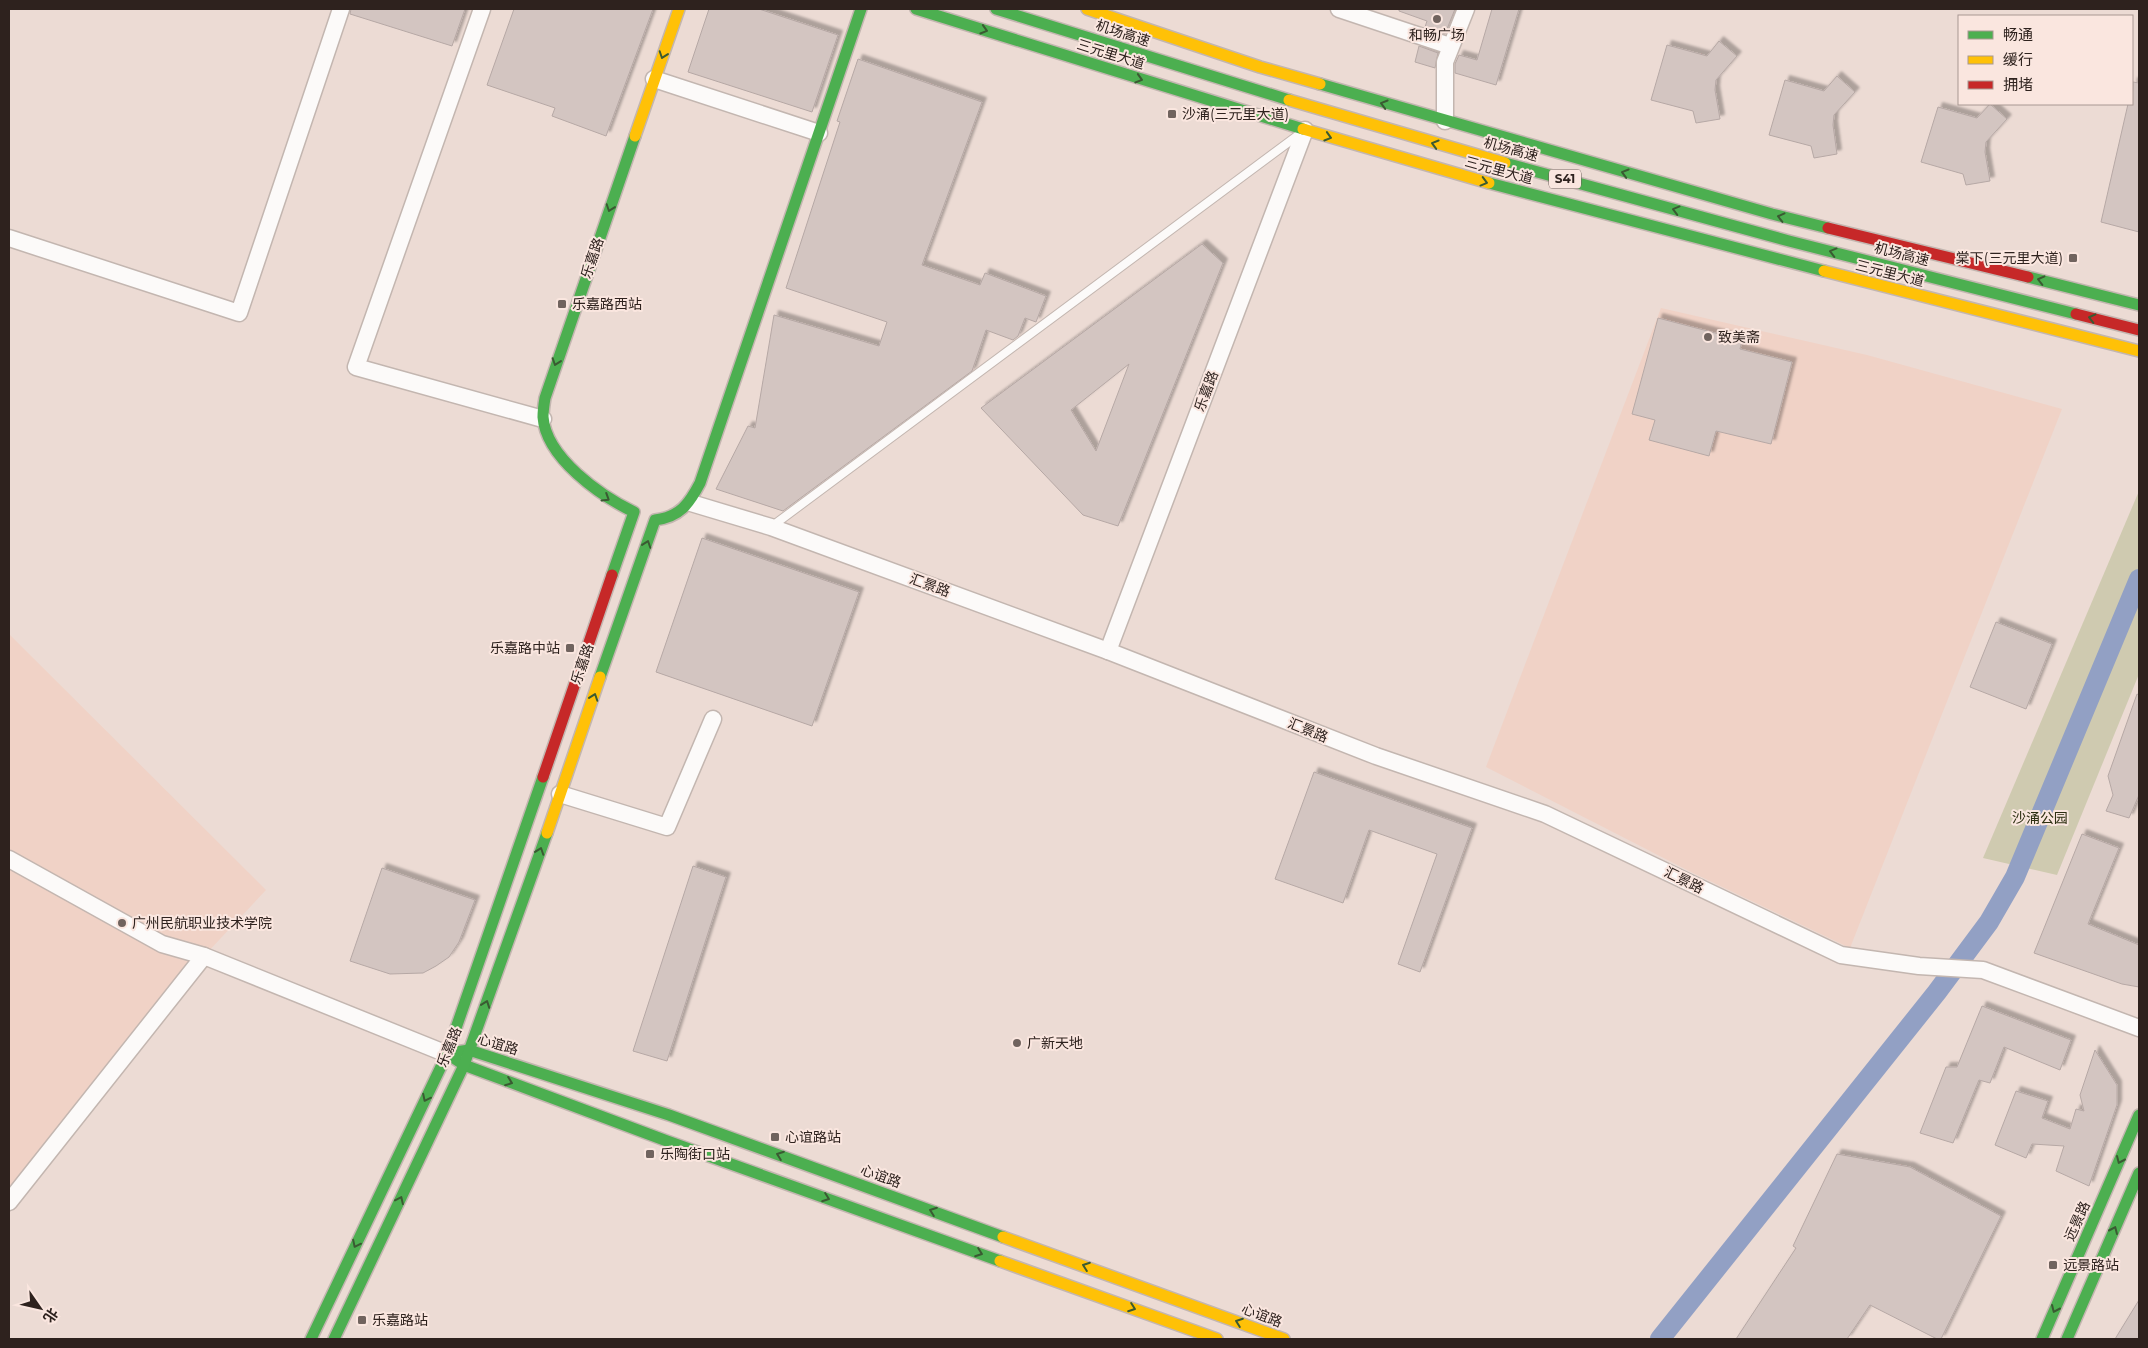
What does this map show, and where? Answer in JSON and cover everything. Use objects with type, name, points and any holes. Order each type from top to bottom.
[{"type":"main road","name":"乐嘉路","points":[[543,419],[545,398],[551,377],[679,9]]},
{"type":"main road","points":[[543,419],[559,453],[572,471],[590,488],[611,502],[656,520],[671,518],[691,503],[700,484],[862,9]]},
{"type":"main road","name":"三元里大道","points":[[916,9],[934,12],[1305,130],[1436,169],[1725,246],[2139,351]]},
{"type":"main road","name":"机场高速","points":[[996,9],[1252,90],[1444,146],[1736,227],[2139,330]]},
{"type":"main road","name":"三元里大道","points":[[1087,9],[1260,67],[1772,214],[2139,305]]},
{"type":"main road","name":"乐嘉路","points":[[311,1339],[447,1054],[634,512]]},
{"type":"main road","name":"乐嘉路","points":[[334,1339],[464,1065],[656,520]]},
{"type":"main road","name":"心谊路","points":[[447,1054],[469,1050],[669,1115],[1284,1339]]},
{"type":"main road","points":[[447,1054],[464,1065],[686,1148],[1217,1339]]},
{"type":"main road","name":"远景路","points":[[2042,1339],[2139,1115]]},
{"type":"main road","points":[[2067,1339],[2139,1174]]},
{"type":"street","points":[[9,238],[239,313],[341,9]]},
{"type":"street","points":[[482,9],[356,367],[543,419]]},
{"type":"street","points":[[1339,9],[1450,46]]},
{"type":"street","points":[[1445,121],[1445,62],[1466,9]]},
{"type":"street","points":[[654,79],[819,133]]},
{"type":"street","name":"乐嘉路","points":[[1108,651],[1305,130]]},
{"type":"street","name":"汇景路","points":[[691,503],[771,527],[1108,651],[1376,756],[1545,814],[1842,955],[1919,966],[1983,970],[2139,1028]]},
{"type":"street","points":[[560,794],[667,827],[713,720]]},
{"type":"street","points":[[9,859],[162,944],[204,956],[447,1054]]},
{"type":"street","points":[[9,1202],[204,956]]},
{"type":"lane","points":[[771,527],[1305,130]]},
{"type":"shaded area","points":[[1661,308],[1867,355],[2062,409],[1850,948],[1691,872],[1486,767]]},
{"type":"shaded area","name":"广州民航职业技术学院","points":[[9,634],[266,890],[204,956],[9,1202]]},
{"type":"green space","name":"沙涌公园","points":[[2139,491],[2139,674],[2057,875],[1983,858]]},
{"type":"building","points":[[351,9],[465,9],[452,46],[350,14]]},
{"type":"building","points":[[514,9],[653,9],[606,136],[552,116],[555,108],[487,85]]},
{"type":"building","points":[[709,9],[759,9],[838,35],[812,112],[688,72]]},
{"type":"building","name":"和畅广场","points":[[1399,9],[1455,9],[1445,34],[1425,27],[1427,21],[1399,11]]},
{"type":"building","points":[[1492,9],[1519,9],[1496,85],[1455,73],[1455,64],[1459,55],[1477,60]]},
{"type":"building","points":[[1719,41],[1737,56],[1716,80],[1715,90],[1720,119],[1696,123],[1693,111],[1651,100],[1667,45],[1707,56]]},
{"type":"building","points":[[1419,46],[1438,53],[1435,68],[1415,62]]},
{"type":"building","points":[[858,59],[982,102],[922,265],[980,285],[985,273],[1046,296],[1036,322],[1025,318],[1018,336],[1013,340],[986,330],[972,371],[783,511],[716,489],[748,426],[755,428],[774,315],[879,346],[887,322],[786,288],[840,122],[837,121]]},
{"type":"building","points":[[1837,76],[1855,92],[1834,115],[1833,125],[1837,154],[1814,158],[1811,146],[1769,135],[1785,80],[1824,91]]},
{"type":"building","points":[[2133,82],[2139,83],[2139,232],[2101,222],[2128,105],[2133,105]]},
{"type":"building","points":[[1991,105],[2007,119],[1986,142],[1985,152],[1990,181],[1966,185],[1963,174],[1921,162],[1938,107],[1977,118]]},
{"type":"building","points":[[1202,244],[1223,263],[1118,526],[1083,515],[981,408]],"holes":[[[1129,364],[1096,451],[1071,410]]]},
{"type":"building","points":[[1658,318],[1742,340],[1740,349],[1792,362],[1771,444],[1716,431],[1709,456],[1649,440],[1655,420],[1632,414]]},
{"type":"building","points":[[702,538],[859,592],[812,726],[656,672]]},
{"type":"building","points":[[1996,622],[2052,644],[2026,709],[1970,687]]},
{"type":"building","points":[[2137,694],[2139,695],[2139,795],[2129,818],[2106,811],[2113,795],[2108,776]]},
{"type":"building","points":[[1314,772],[1472,828],[1420,972],[1398,964],[1437,854],[1369,830],[1343,903],[1275,879]]},
{"type":"building","points":[[2082,834],[2119,848],[2088,924],[2139,945],[2139,987],[2122,984],[2034,953]]},
{"type":"building","points":[[693,866],[726,877],[667,1061],[633,1051]]},
{"type":"building","points":[[382,868],[475,900],[459,942],[449,957],[423,973],[390,974],[350,961]]},
{"type":"building","points":[[1982,1006],[2071,1040],[2060,1070],[2004,1047],[1990,1083],[1979,1080],[1953,1143],[1920,1133],[1946,1067],[1957,1067]]},
{"type":"building","points":[[2095,1050],[2117,1085],[2117,1105],[2089,1186],[2056,1171],[2064,1146],[2032,1144],[2026,1158],[1995,1145],[2016,1091],[2048,1101],[2042,1118],[2070,1129],[2076,1109],[2084,1111],[2080,1095]]},
{"type":"building","points":[[1837,1154],[1910,1167],[2001,1216],[1941,1339],[1937,1339],[1870,1305],[1847,1339],[1736,1339],[1796,1248],[1793,1246]]},
{"type":"building","points":[[2139,1300],[2139,1339],[2115,1339]]},
{"type":"waterway","points":[[1660,1339],[1937,992],[1989,922],[2015,877],[2139,579]]},
{"type":"traffic: fast","points":[[600,677],[655,520],[677,513],[688,503],[700,483],[861,9]]},
{"type":"traffic: fast","points":[[916,9],[1303,129]]},
{"type":"traffic: fast","points":[[996,9],[1289,100]]},
{"type":"traffic: fast","points":[[1320,84],[1772,214],[1828,228]]},
{"type":"traffic: fast","points":[[612,575],[634,512],[591,486],[564,461],[546,432],[543,415],[545,398],[635,136]]},
{"type":"traffic: fast","points":[[1505,163],[1789,241],[2076,314]]},
{"type":"traffic: fast","points":[[1489,183],[1824,271]]},
{"type":"traffic: fast","points":[[2028,277],[2139,305]]},
{"type":"traffic: fast","points":[[311,1339],[447,1054],[543,777]]},
{"type":"traffic: fast","points":[[334,1339],[464,1065],[547,833]]},
{"type":"traffic: fast","points":[[456,1052],[469,1050],[669,1115],[1003,1237]]},
{"type":"traffic: fast","points":[[452,1057],[464,1065],[667,1141],[1000,1261]]},
{"type":"traffic: fast","points":[[2042,1339],[2139,1115]]},
{"type":"traffic: fast","points":[[2067,1339],[2139,1173]]},
{"type":"traffic: slow","points":[[635,136],[679,9]]},
{"type":"traffic: slow","points":[[1087,9],[1260,67],[1320,84]]},
{"type":"traffic: slow","points":[[1289,100],[1505,163]]},
{"type":"traffic: slow","points":[[1303,129],[1489,183]]},
{"type":"traffic: slow","points":[[1824,271],[2139,351]]},
{"type":"traffic: slow","points":[[547,833],[600,677]]},
{"type":"traffic: slow","points":[[1003,1237],[1284,1339]]},
{"type":"traffic: slow","points":[[1000,1261],[1217,1339]]},
{"type":"traffic: jam","points":[[1828,228],[2028,277]]},
{"type":"traffic: jam","points":[[2076,314],[2139,330]]},
{"type":"traffic: jam","points":[[543,777],[612,575]]},
{"type":"place","name":"和畅广场","points":[[1437,19]]},
{"type":"place","name":"沙涌(三元里大道)","points":[[1172,114]]},
{"type":"place","name":"棠下(三元里大道)","points":[[2073,258]]},
{"type":"place","name":"乐嘉路西站","points":[[562,304]]},
{"type":"place","name":"致美斋","points":[[1708,337]]},
{"type":"place","name":"乐嘉路中站","points":[[570,648]]},
{"type":"place","name":"广州民航职业技术学院","points":[[122,923]]},
{"type":"place","name":"广新天地","points":[[1017,1043]]},
{"type":"place","name":"心谊路站","points":[[775,1137]]},
{"type":"place","name":"乐陶街口站","points":[[650,1154]]},
{"type":"place","name":"远景路站","points":[[2053,1265]]},
{"type":"place","name":"乐嘉路站","points":[[362,1320]]}]
